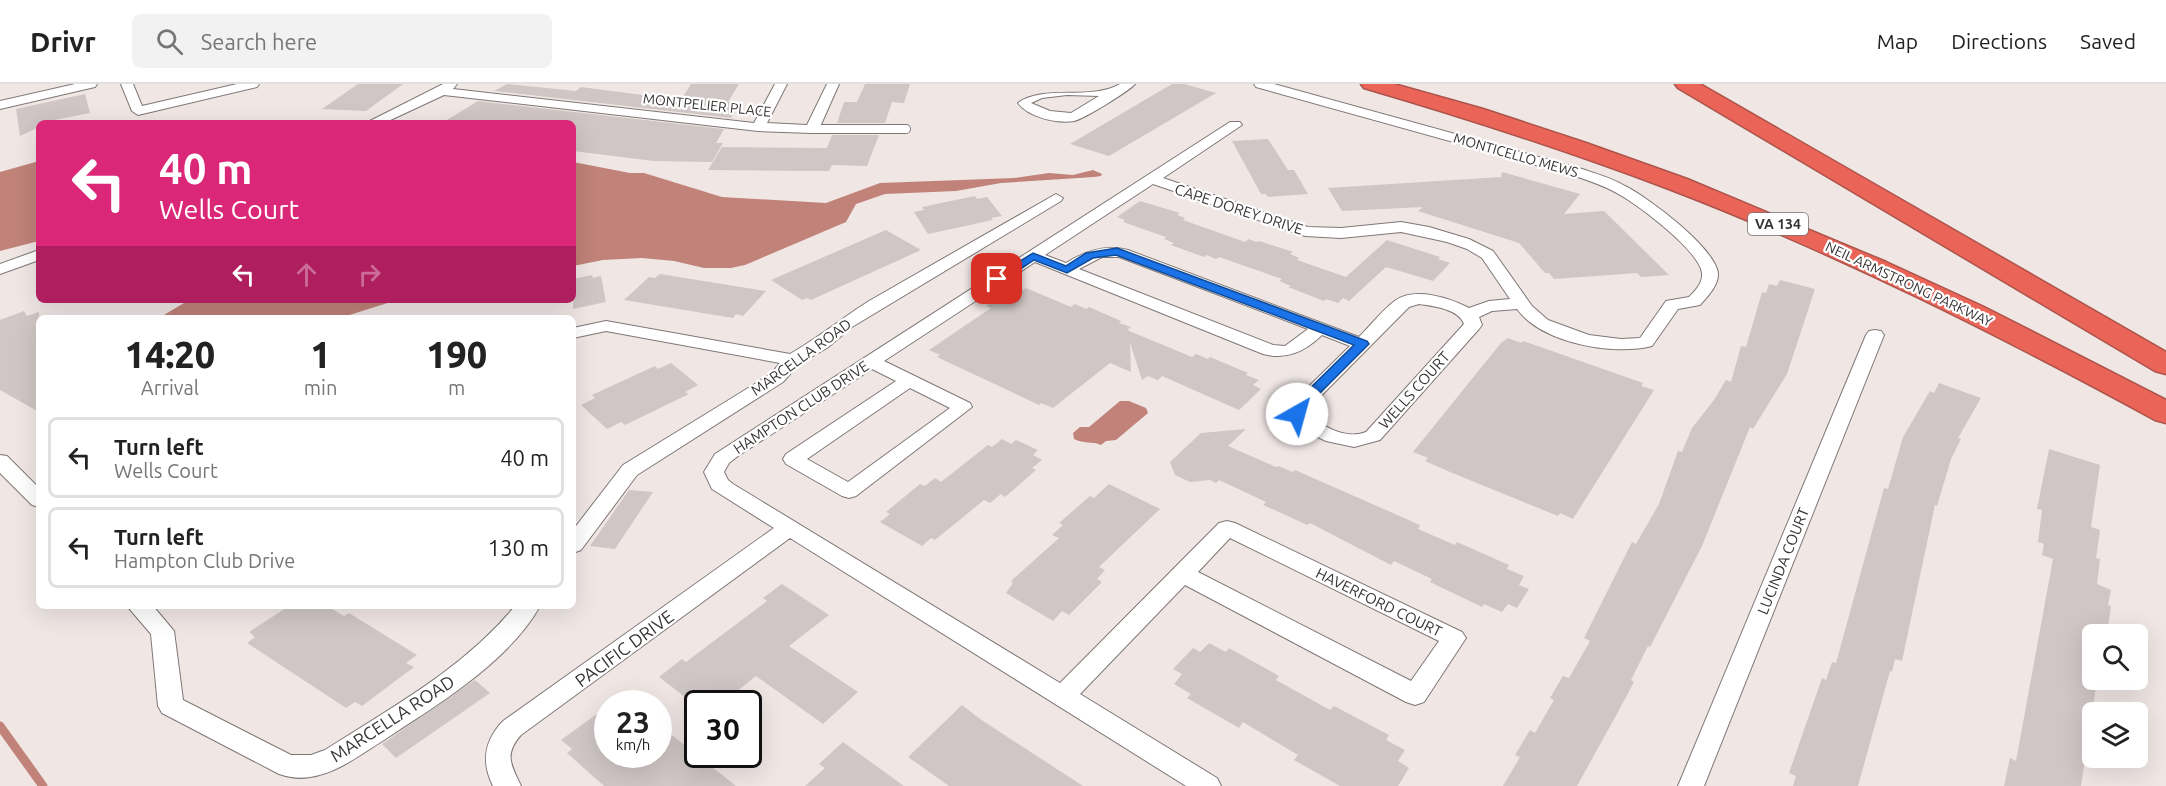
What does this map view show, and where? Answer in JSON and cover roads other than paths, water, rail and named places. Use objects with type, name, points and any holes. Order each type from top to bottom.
[{"type":"highway","name":"NEIL ARMSTRONG PARKWAY","points":[[1371,84],[1458,107],[1581,148],[1738,207],[1931,291],[2166,413]]},
{"type":"highway","points":[[1685,84],[2166,365]]},
{"type":"street","points":[[0,105],[91,84]]},
{"type":"street","points":[[127,84],[138,111],[253,84]]},
{"type":"street","points":[[759,127],[781,84]]},
{"type":"street","points":[[812,129],[833,84]]},
{"type":"street","points":[[1116,93],[1047,93],[1030,97],[1024,103],[1029,109],[1066,118],[1073,117],[1116,93],[1129,84]]},
{"type":"street","name":"MONTICELLO MEWS","points":[[1260,84],[1566,169],[1620,189],[1639,199],[1660,216],[1702,257],[1708,266],[1710,275],[1708,283],[1696,299]]},
{"type":"street","points":[[379,120],[447,88]]},
{"type":"street","name":"MONTPELIER PLACE","points":[[447,88],[759,127],[812,129]]},
{"type":"street","points":[[0,89],[15,100]]},
{"type":"street","name":"HAMPTON CLUB DRIVE","points":[[1208,786],[788,529],[726,489],[715,478],[716,466],[731,452],[1235,125]]},
{"type":"street","name":"CAPE DOREY DRIVE","points":[[1151,179],[1305,231],[1327,234],[1410,228],[1475,248],[1489,257],[1532,316],[1550,326],[1602,344],[1628,346],[1643,344],[1672,305],[1696,299]]},
{"type":"street","name":"MARCELLA ROAD","points":[[576,541],[630,470],[777,378],[793,360],[821,344],[846,323],[1056,198]]},
{"type":"street","points":[[1067,270],[1090,255],[1117,251],[1362,344]]},
{"type":"street","points":[[0,269],[36,256]]},
{"type":"street","points":[[1033,256],[1275,352],[1294,349],[1320,327]]},
{"type":"street","name":"WELLS COURT","points":[[1419,299],[1433,301],[1468,315],[1473,320],[1471,327],[1373,436],[1365,441],[1352,441],[1307,424],[1297,414],[1297,410],[1407,301],[1419,299]]},
{"type":"street","points":[[1468,315],[1490,306],[1522,303]]},
{"type":"street","points":[[576,332],[606,326],[793,360]]},
{"type":"street","name":"LUCINDA COURT","points":[[1691,786],[1875,335]]},
{"type":"street","points":[[870,361],[909,380],[963,407],[849,491],[793,459],[909,380]]},
{"type":"street","points":[[0,461],[36,497]]},
{"type":"street","name":"HAVERFORD COURT","points":[[1062,697],[1227,528],[1454,638],[1416,695],[1183,574]]},
{"type":"street","name":"PACIFIC DRIVE","points":[[508,786],[499,772],[498,749],[506,735],[788,529]]},
{"type":"street","name":"MARCELLA ROAD","points":[[142,609],[162,631],[171,706],[288,766],[311,766],[334,758],[477,662],[513,627],[526,609]]},
{"type":"lane","points":[[812,129],[906,129]]},
{"type":"waterway","points":[[0,726],[43,786]]}]
